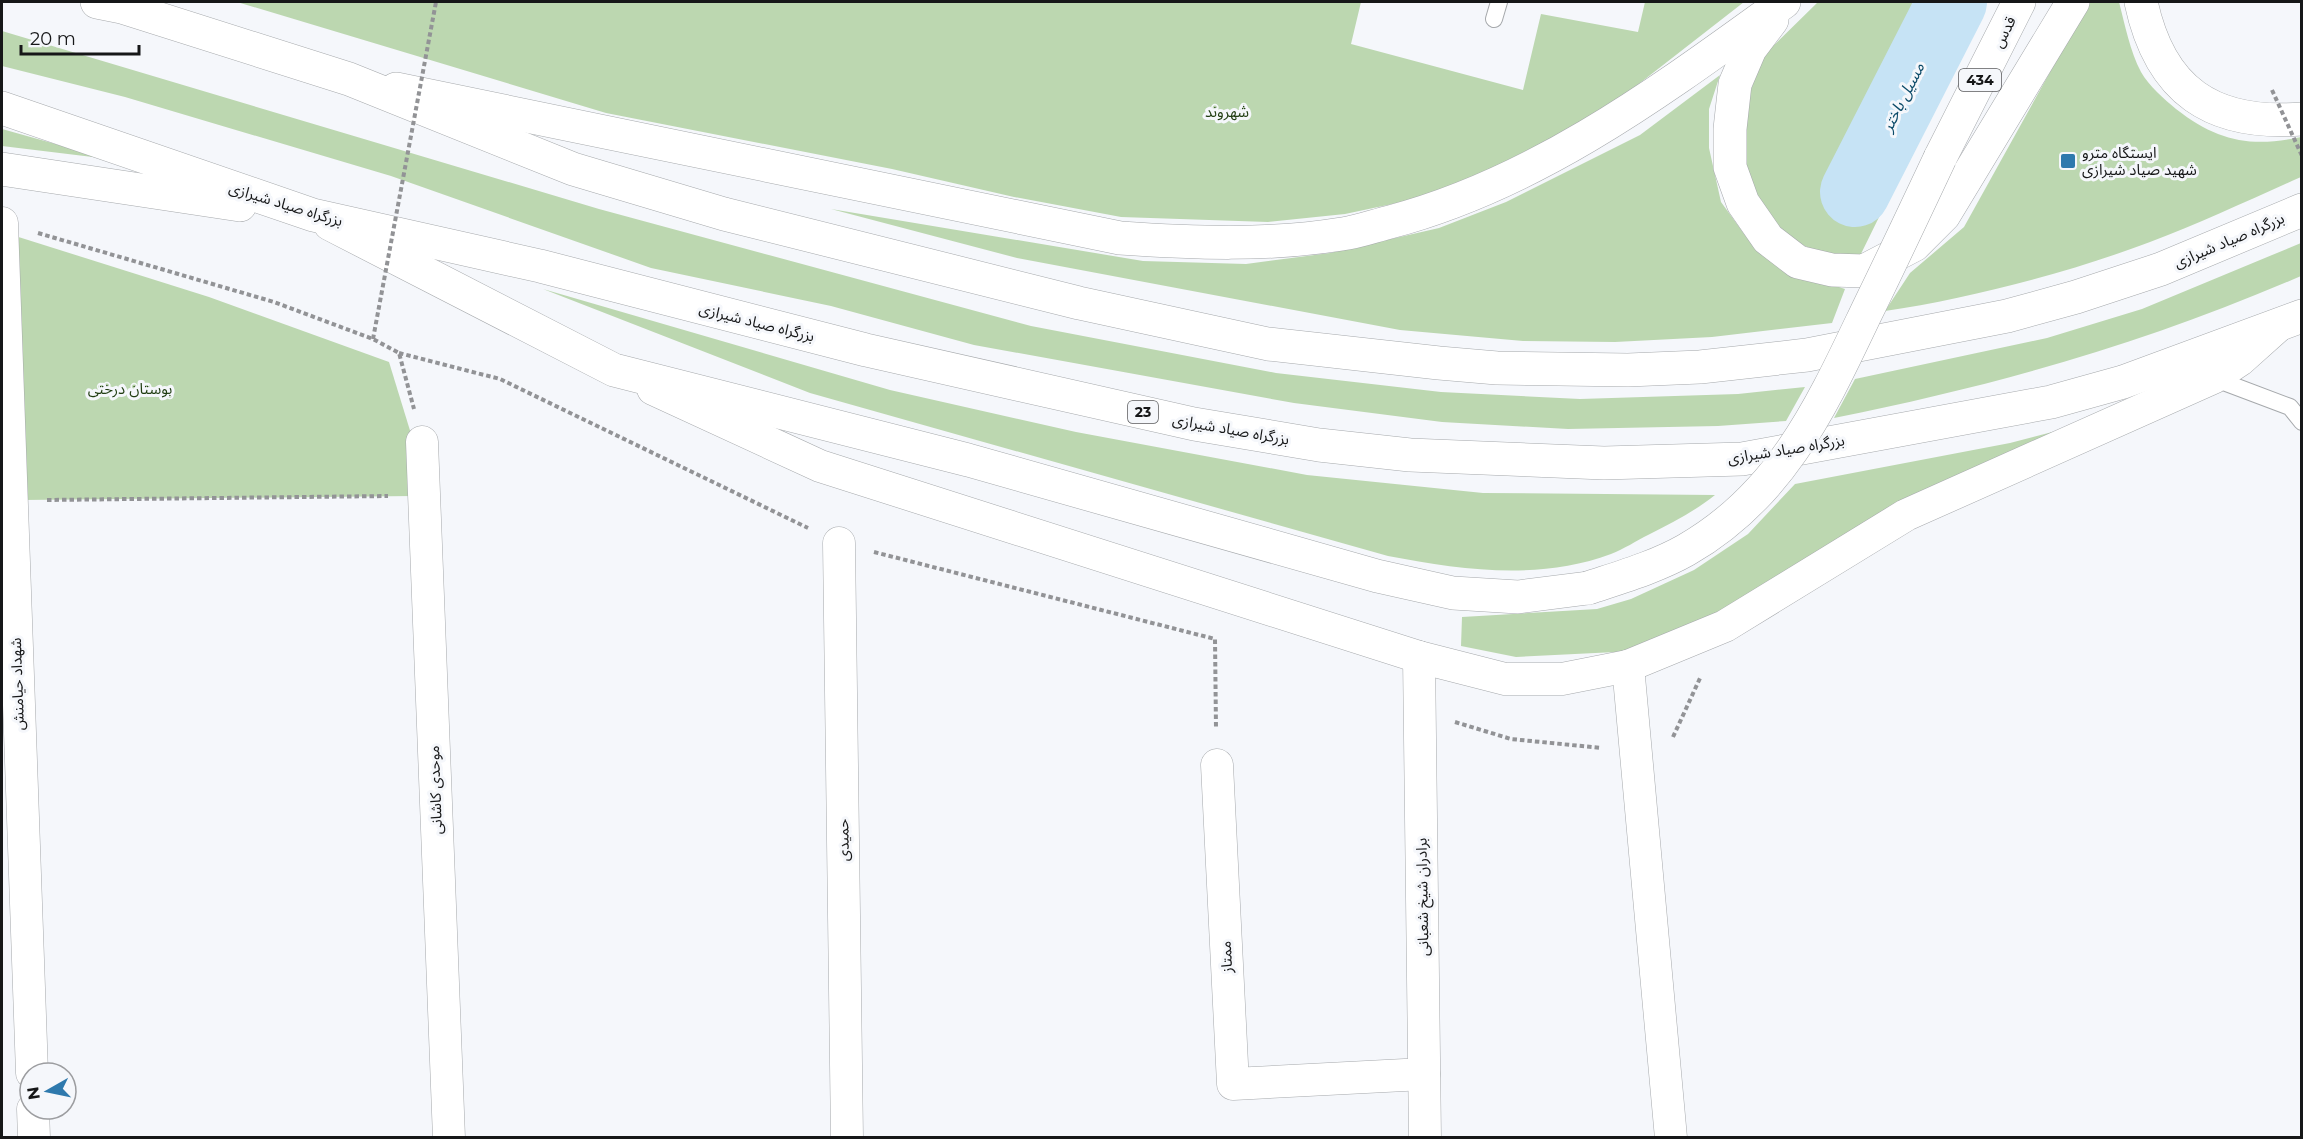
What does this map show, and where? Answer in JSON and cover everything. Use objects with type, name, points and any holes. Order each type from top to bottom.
[{"type":"main road","points":[[1785,2],[1750,49],[1735,84],[1730,129],[1730,167],[1743,203],[1767,238],[1798,262],[1832,270],[1864,271],[1914,245],[1944,215],[2073,2]]},
{"type":"main road","points":[[349,79],[1120,237],[1193,243],[1269,242],[1343,234],[1415,215],[1516,174],[1609,124],[1670,84],[1785,2]]},
{"type":"main road","name":"قدس","points":[[313,215],[614,370],[968,460],[1377,576],[1454,593],[1518,597],[1588,588],[1651,566],[1686,549],[1720,526],[1756,495],[1779,469],[1821,408],[1940,158],[2019,2]]},
{"type":"main road","points":[[2141,2],[2155,49],[2169,71],[2205,103],[2249,120],[2267,122],[2301,119]]},
{"type":"main road","name":"بزرگراه صیاد شیرازی","points":[[109,3],[349,79],[573,169],[724,214],[1068,300],[1268,344],[1497,368],[1628,370],[1700,367],[1807,356],[1974,323],[2076,297],[2161,268],[2301,210]]},
{"type":"main road","name":"بزرگراه صیاد شیرازی","points":[[2,108],[313,215],[540,266],[866,350],[1194,424],[1319,445],[1410,455],[1604,463],[1742,459],[2000,413],[2061,399],[2123,382],[2291,320]]},
{"type":"main road","points":[[2,169],[313,215]]},
{"type":"street","name":"شهداد حیامنش","points":[[2,223],[32,1061]]},
{"type":"street","points":[[614,370],[820,466],[1419,657],[1505,679],[1562,679],[1628,666],[1725,626],[1906,515],[2213,378],[2291,320]]},
{"type":"street","name":"موحدی کاشانی","points":[[422,442],[448,1137]]},
{"type":"street","name":"حمیدی","points":[[839,543],[847,1137]]},
{"type":"street","name":"برادران شیخ شعبانی","points":[[1419,657],[1425,1137]]},
{"type":"street","points":[[1628,666],[1671,1137]]},
{"type":"street","name":"ممتاز","points":[[1216,765],[1233,1084],[1424,1074]]},
{"type":"street","points":[[33,1121],[34,1137]]},
{"type":"lane","points":[[1494,20],[1498,2]]},
{"type":"lane","points":[[2213,378],[2290,407],[2301,422]]},
{"type":"path","points":[[373,339],[436,2]]},
{"type":"path","points":[[2272,90],[2301,156]]},
{"type":"path","points":[[2,223],[274,302],[373,339],[399,353],[500,379],[839,543],[1215,639],[1216,765]]},
{"type":"path","points":[[399,353],[422,442]]},
{"type":"path","points":[[11,501],[424,496]]},
{"type":"green space","name":"شهروند","points":[[237,2],[1361,2],[1351,44],[1523,90],[1541,14],[1638,32],[1645,2],[1744,2],[1631,90],[1572,130],[1458,186],[1397,203],[1345,214],[1268,222],[1121,217],[606,113]]},
{"type":"green space","points":[[1818,2],[1921,2],[1822,182],[1883,209],[1857,262],[1816,251],[1785,237],[1760,206],[1741,148],[1751,90],[1761,58]]},
{"type":"green space","points":[[2089,2],[2119,2],[2131,47],[2141,72],[2162,97],[2191,120],[2220,135],[2235,139],[2266,142],[2301,137],[2301,177],[2169,235],[2087,264],[1984,292],[1885,311],[1910,273],[1964,227]]},
{"type":"green space","points":[[2,31],[599,209],[1031,326],[1276,373],[1441,392],[1580,399],[1738,394],[1805,387],[1786,421],[1718,426],[1568,429],[1442,422],[1294,403],[974,345],[831,306],[651,268],[391,176],[125,97],[2,66]]},
{"type":"green space","points":[[1720,75],[1709,109],[1709,148],[1721,202],[1750,242],[1796,273],[1845,289],[1832,323],[1712,337],[1615,342],[1523,341],[1400,330],[1017,258],[831,209],[1143,261],[1246,264],[1330,253],[1439,228],[1506,202],[1640,135]]},
{"type":"green space","points":[[2,129],[109,159],[2,146]]},
{"type":"green space","name":"بوستان درختی","points":[[9,234],[209,297],[389,362],[412,437],[413,496],[23,500]]},
{"type":"green space","points":[[2301,243],[2301,276],[2186,322],[2129,342],[2013,376],[1834,418],[1855,379],[2047,338],[2142,309]]},
{"type":"green space","points":[[543,289],[890,390],[1076,432],[1307,475],[1483,493],[1715,495],[1683,516],[1611,554],[1556,568],[1472,569],[1416,561],[1388,556],[810,393]]},
{"type":"green space","points":[[2087,423],[1716,617],[1636,651],[1516,657],[1461,646],[1462,617],[1597,609],[1631,599],[1694,570],[1748,534],[1795,484],[2010,443]]},
{"type":"waterway","name":"مسیل باختر","points":[[1855,192],[1952,2]]},
{"type":"place","name":"ایستگاه مترو شهید صیاد شیرازی","points":[[2068,161]]}]
